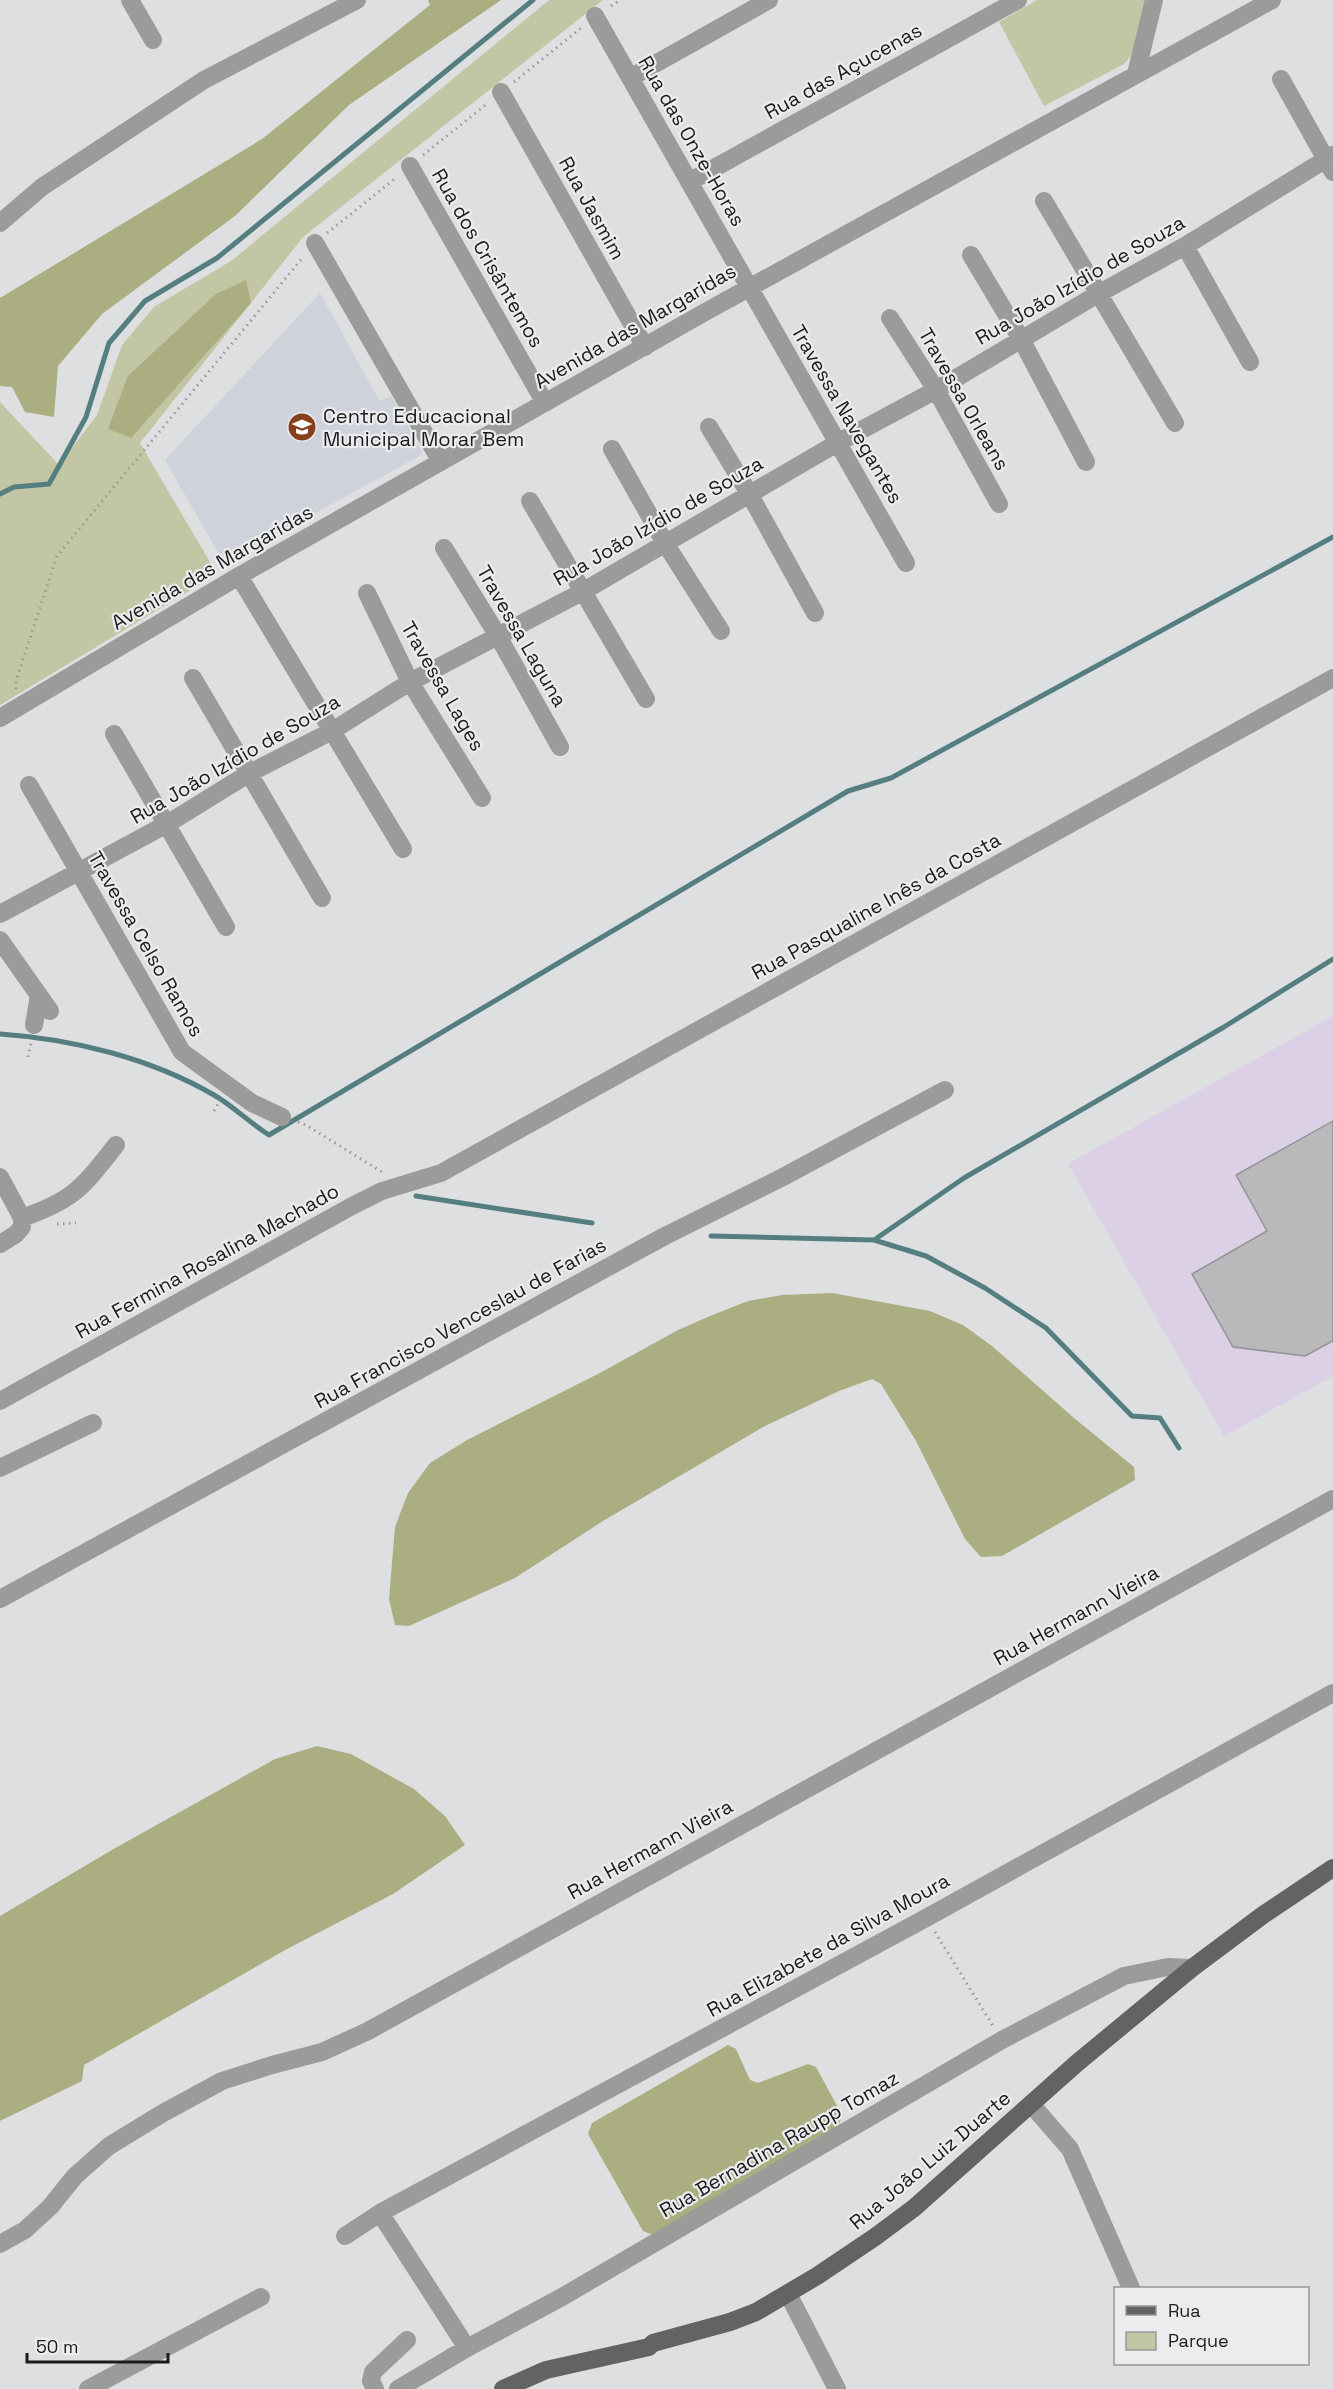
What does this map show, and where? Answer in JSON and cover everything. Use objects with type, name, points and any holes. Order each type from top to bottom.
[{"type":"main road","name":"Rua João Luiz Duarte","points":[[503,2389],[546,2370],[648,2347],[653,2343],[730,2322],[756,2312],[788,2294],[858,2249],[914,2208],[1031,2104],[1192,1968],[1263,1915],[1333,1868]]},
{"type":"street","points":[[130,0],[153,40]]},
{"type":"street","points":[[0,223],[42,187],[204,80],[357,0]]},
{"type":"street","points":[[630,78],[769,0]]},
{"type":"street","name":"Rua das Açucenas","points":[[689,182],[1018,0]]},
{"type":"street","points":[[1136,74],[1154,0]]},
{"type":"street","name":"Avenida das Margaridas","points":[[0,718],[239,576],[749,287],[1272,0]]},
{"type":"street","name":"Rua das Onze-Horas","points":[[596,16],[749,287]]},
{"type":"street","points":[[1281,79],[1330,162]]},
{"type":"street","name":"Rua Jasmim","points":[[501,92],[645,347]]},
{"type":"street","name":"Rua João Izídio de Souza","points":[[0,914],[167,824],[248,774],[332,731],[411,682],[582,592],[838,442],[936,390],[1098,294],[1330,162]]},
{"type":"street","name":"Rua dos Crisântemos","points":[[410,166],[545,403]]},
{"type":"street","points":[[1044,201],[1175,423]]},
{"type":"street","points":[[315,243],[441,462]]},
{"type":"street","points":[[1185,246],[1250,362]]},
{"type":"street","points":[[971,255],[1021,339],[1086,462]]},
{"type":"street","name":"Travessa Navegantes","points":[[749,287],[906,563]]},
{"type":"street","name":"Travessa Orleans","points":[[890,318],[936,390],[999,504]]},
{"type":"street","points":[[709,427],[750,495],[815,614]]},
{"type":"street","points":[[612,449],[665,543],[721,631]]},
{"type":"street","points":[[531,501],[645,699]]},
{"type":"street","name":"Travessa Laguna","points":[[444,548],[498,636],[560,747]]},
{"type":"street","points":[[239,576],[403,849]]},
{"type":"street","name":"Travessa Lages","points":[[368,593],[411,682],[483,798]]},
{"type":"street","points":[[193,678],[322,898]]},
{"type":"street","name":"Rua Pasqualine Inês da Costa","points":[[441,1173],[1333,678]]},
{"type":"street","points":[[114,734],[226,927]]},
{"type":"street","name":"Travessa Celso Ramos","points":[[29,785],[182,1052],[252,1103],[282,1117]]},
{"type":"street","points":[[0,940],[50,1011]]},
{"type":"street","points":[[34,1025],[39,995]]},
{"type":"street","name":"Rua Francisco Venceslau de Farias","points":[[0,1599],[665,1236],[783,1178],[945,1090]]},
{"type":"street","points":[[22,1218],[72,1196],[116,1145]]},
{"type":"street","name":"Rua Fermina Rosalina Machado","points":[[0,1401],[352,1206],[401,1184],[441,1173]]},
{"type":"street","points":[[0,1177],[22,1218],[22,1227],[0,1244]]},
{"type":"street","points":[[0,1468],[93,1423]]},
{"type":"street","name":"Rua Hermann Vieira","points":[[0,2244],[34,2223],[51,2207],[75,2176],[109,2146],[163,2113],[222,2081],[322,2052],[368,2031],[1333,1499]]},
{"type":"street","name":"Rua Elizabete da Silva Moura","points":[[345,2236],[380,2213],[926,1918],[1333,1693]]},
{"type":"street","name":"Rua Bernadina Raupp Tomaz","points":[[398,2389],[467,2348],[562,2297],[1002,2040],[1124,1976],[1168,1967],[1192,1968]]},
{"type":"street","points":[[1031,2104],[1070,2149],[1130,2287]]},
{"type":"street","points":[[380,2213],[467,2348]]},
{"type":"street","points":[[788,2294],[837,2389]]},
{"type":"street","points":[[88,2389],[261,2297]]},
{"type":"street","points":[[375,2389],[371,2380],[373,2372],[407,2340]]},
{"type":"path","points":[[16,708],[16,681],[57,556],[315,243],[596,16],[620,0]]},
{"type":"path","points":[[306,1125],[401,1184]]},
{"type":"path","points":[[926,1918],[1002,2040]]},
{"type":"shaded area","name":"Centro Educacional Municipal Morar Bem","points":[[320,293],[379,400],[392,397],[423,454],[224,563],[165,460]]},
{"type":"shaded area","points":[[1333,1016],[1333,1376],[1224,1436],[1068,1164]]},
{"type":"green space","points":[[428,0],[501,0],[349,105],[235,216],[102,314],[58,366],[54,417],[25,412],[12,387],[0,386],[0,298],[262,139],[430,5]]},
{"type":"green space","points":[[549,0],[603,0],[303,237],[140,443],[217,574],[0,705],[0,402],[59,465],[97,415],[122,345],[154,307],[231,261]]},
{"type":"green space","points":[[1037,0],[1147,0],[1131,56],[1124,64],[1044,106],[999,22]]},
{"type":"green space","points":[[246,280],[251,303],[131,438],[108,429],[128,376],[216,294]]},
{"type":"green space","points":[[832,1293],[930,1311],[963,1325],[992,1346],[1134,1467],[1135,1480],[1002,1556],[981,1557],[965,1539],[916,1441],[881,1384],[872,1379],[839,1391],[765,1426],[603,1521],[515,1578],[409,1626],[395,1625],[389,1599],[395,1527],[408,1493],[430,1463],[467,1440],[598,1374],[678,1330],[710,1316],[748,1301],[782,1295]]},
{"type":"green space","points":[[317,1746],[351,1754],[414,1789],[445,1816],[465,1845],[393,1894],[287,1949],[84,2065],[82,2081],[0,2121],[0,1916],[117,1847],[275,1759]]},
{"type":"green space","points":[[728,2045],[736,2049],[750,2080],[758,2083],[808,2064],[816,2067],[842,2115],[838,2128],[653,2235],[643,2231],[588,2134],[592,2123]]},
{"type":"building","points":[[1333,1121],[1333,1341],[1305,1356],[1233,1347],[1192,1274],[1267,1231],[1236,1175]]},
{"type":"waterway","points":[[0,494],[14,487],[49,484],[86,417],[109,343],[145,301],[217,258],[533,0]]},
{"type":"waterway","points":[[0,1034],[55,1040],[110,1052],[164,1071],[214,1095],[269,1135],[848,791],[891,778],[1333,537]]},
{"type":"waterway","points":[[874,1240],[964,1178],[1224,1027],[1333,959]]},
{"type":"waterway","points":[[416,1196],[592,1223]]},
{"type":"waterway","points":[[711,1236],[874,1240],[926,1256],[985,1288],[1046,1328],[1132,1416],[1160,1418],[1179,1448]]},
{"type":"place","name":"Centro Educacional Municipal Morar Bem","points":[[302,427]]}]
